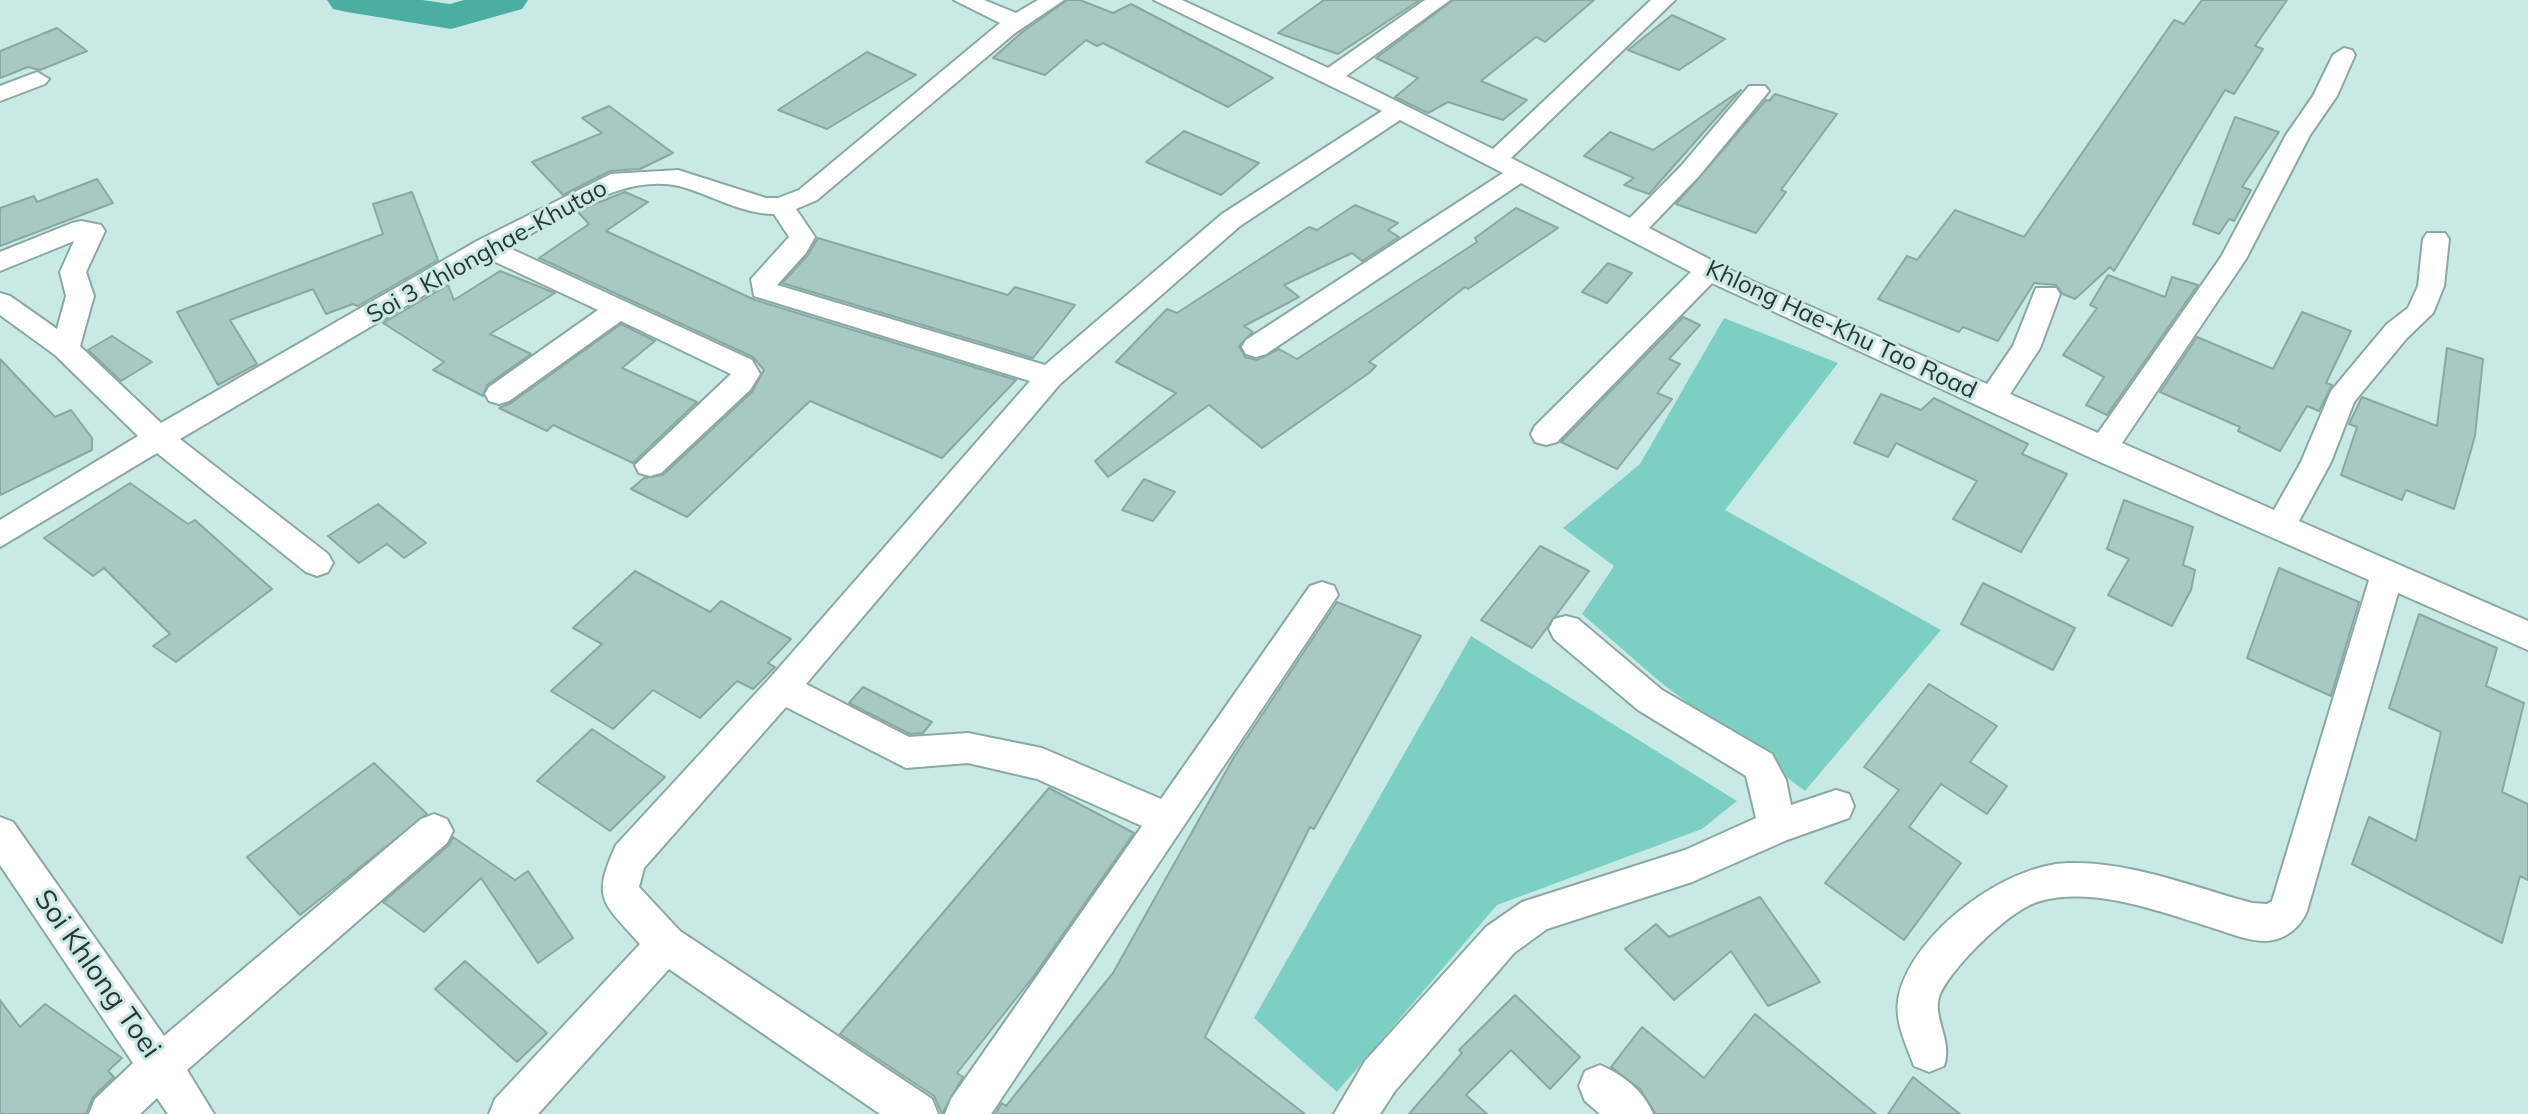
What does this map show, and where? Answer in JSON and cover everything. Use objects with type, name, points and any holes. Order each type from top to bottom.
[{"type":"street","points":[[965,0],[1018,22]]},
{"type":"street","points":[[1050,377],[764,290],[764,279],[797,247],[802,237],[781,206],[808,195],[1018,22],[1053,0]]},
{"type":"street","name":"Khlong Hae-Khu Tao Road","points":[[1165,0],[1215,12],[1329,78],[1496,159],[1709,270],[2102,450],[2528,636]]},
{"type":"street","points":[[1329,78],[1439,0]]},
{"type":"street","points":[[1496,159],[1664,0]]},
{"type":"street","points":[[2102,450],[2233,259],[2298,135],[2325,96],[2344,55]]},
{"type":"street","points":[[0,94],[37,79]]},
{"type":"street","points":[[1633,230],[1690,171],[1757,91]]},
{"type":"street","points":[[917,1114],[666,944],[620,893],[621,877],[629,857],[782,688],[1050,377],[1231,220],[1399,110]]},
{"type":"street","points":[[1256,347],[1520,173]]},
{"type":"street","name":"Soi 3 Khlonghae-Khutao","points":[[0,535],[158,438],[486,247],[620,179],[678,178],[764,206],[781,206]]},
{"type":"street","points":[[0,262],[81,229],[92,231],[73,272],[80,296],[65,348]]},
{"type":"street","points":[[2280,528],[2316,462],[2341,398],[2397,331],[2419,313],[2431,286],[2436,239]]},
{"type":"street","points":[[486,247],[731,361],[746,374],[650,465]]},
{"type":"street","points":[[1546,434],[1709,270]]},
{"type":"street","points":[[1991,400],[2026,348],[2046,294]]},
{"type":"street","points":[[0,302],[65,348],[158,438],[317,563]]},
{"type":"street","points":[[499,394],[619,309]]},
{"type":"street","points":[[1929,1051],[1916,1017],[1916,996],[1927,975],[1971,928],[2015,894],[2042,883],[2080,881],[2122,887],[2268,924],[2288,911],[2387,575]]},
{"type":"street","points":[[966,1114],[1322,595]]},
{"type":"street","points":[[1566,629],[1650,700],[1759,765],[1768,780],[1776,827]]},
{"type":"street","points":[[782,688],[906,753],[968,748],[1042,764],[1169,820]]},
{"type":"street","points":[[1355,1114],[1380,1076],[1500,940],[1536,915],[1692,865],[1776,827],[1836,806]]},
{"type":"street","points":[[110,1114],[160,1066],[434,831]]},
{"type":"street","name":"Soi Khlong Toei","points":[[0,834],[193,1114]]},
{"type":"street","points":[[510,1114],[666,944]]},
{"type":"street","points":[[1600,1086],[1632,1114]]},
{"type":"green space","points":[[1724,318],[1838,363],[1725,510],[1941,630],[1805,791],[1660,682],[1582,614],[1614,566],[1563,528],[1640,464]]},
{"type":"green space","points":[[1471,636],[1737,801],[1702,829],[1497,905],[1337,1092],[1254,1018]]},
{"type":"building","points":[[1067,0],[1080,0],[1113,13],[1131,4],[1273,78],[1228,107],[1103,43],[1097,46],[1086,40],[1045,75],[993,58],[1021,33]]},
{"type":"building","points":[[1324,0],[1420,0],[1338,54],[1278,33]]},
{"type":"building","points":[[1453,0],[1594,0],[1545,42],[1536,37],[1481,81],[1527,100],[1503,120],[1448,102],[1428,113],[1395,97],[1418,78],[1376,58]]},
{"type":"building","points":[[2202,0],[2287,0],[2255,46],[2263,49],[2234,94],[2225,90],[2114,271],[2110,267],[2075,299],[2063,294],[2056,285],[2034,283],[1998,341],[1963,327],[1959,332],[1878,299],[1907,256],[1917,260],[1955,210],[2024,237],[2174,20],[2184,24]]},
{"type":"building","points":[[1672,15],[1725,39],[1679,70],[1628,50]]},
{"type":"building","points":[[57,28],[87,51],[40,70],[28,67],[0,78],[0,51]]},
{"type":"building","points":[[867,52],[916,75],[827,129],[778,110]]},
{"type":"building","points":[[1741,90],[1649,194],[1624,185],[1634,178],[1584,156],[1610,132],[1653,150]]},
{"type":"building","points":[[1775,94],[1837,114],[1781,190],[1786,192],[1756,233],[1676,204],[1766,100],[1769,101]]},
{"type":"building","points":[[609,106],[673,153],[640,169],[610,171],[563,195],[532,162],[602,133],[582,118]]},
{"type":"building","points":[[2235,117],[2279,132],[2242,187],[2251,190],[2234,221],[2229,219],[2219,234],[2193,224]]},
{"type":"building","points":[[1184,131],[1259,163],[1221,195],[1146,162]]},
{"type":"building","points":[[97,179],[113,203],[0,246],[0,208],[34,196],[37,202]]},
{"type":"building","points":[[412,192],[438,260],[358,306],[353,304],[326,314],[313,289],[230,320],[257,364],[218,385],[177,312],[383,234],[373,204]]},
{"type":"building","points":[[625,192],[648,202],[606,231],[755,300],[1016,380],[942,458],[810,401],[687,517],[631,489],[644,478],[663,475],[752,392],[764,370],[753,357],[539,258],[589,224],[577,211]]},
{"type":"building","points":[[1355,205],[1398,223],[1388,230],[1399,237],[1362,261],[1352,253],[1284,285],[1299,297],[1244,326],[1253,332],[1239,346],[1245,357],[1257,360],[1279,349],[1297,359],[1477,242],[1475,238],[1516,208],[1558,228],[1468,289],[1465,287],[1369,362],[1376,366],[1369,373],[1262,448],[1209,405],[1108,477],[1095,461],[1176,393],[1116,362],[1167,309],[1177,313],[1309,227],[1317,230]]},
{"type":"building","points":[[818,238],[1008,295],[1015,287],[1075,305],[1033,358],[782,283],[808,255]]},
{"type":"building","points":[[1608,263],[1632,273],[1607,303],[1582,292]]},
{"type":"building","points":[[500,271],[555,293],[490,334],[531,354],[487,385],[483,396],[433,370],[444,362],[383,323],[448,285],[454,300]]},
{"type":"building","points":[[2108,275],[2165,297],[2172,277],[2198,285],[2107,415],[2086,405],[2104,377],[2063,355],[2097,308],[2090,305]]},
{"type":"building","points":[[2302,312],[2351,331],[2326,383],[2332,385],[2319,411],[2307,406],[2280,451],[2238,431],[2240,427],[2160,392],[2197,337],[2273,369]]},
{"type":"building","points":[[1683,317],[1700,325],[1669,359],[1680,364],[1657,393],[1672,399],[1617,469],[1561,442]]},
{"type":"building","points":[[621,324],[655,341],[622,368],[697,402],[633,463],[553,425],[547,431],[499,408],[511,403]]},
{"type":"building","points":[[112,336],[152,362],[121,381],[88,350]]},
{"type":"building","points":[[2447,348],[2483,359],[2475,436],[2454,509],[2406,490],[2402,500],[2341,475],[2357,427],[2349,424],[2362,397],[2437,426]]},
{"type":"building","points":[[0,359],[55,417],[71,410],[92,438],[92,450],[0,495]]},
{"type":"building","points":[[1881,394],[1921,410],[1934,398],[2028,444],[2022,454],[2067,474],[2021,552],[1953,519],[1977,481],[1896,443],[1888,457],[1854,443]]},
{"type":"building","points":[[1144,479],[1175,492],[1153,521],[1122,510]]},
{"type":"building","points":[[130,483],[188,524],[195,520],[272,589],[176,662],[153,646],[170,634],[104,568],[93,576],[44,538]]},
{"type":"building","points":[[2124,500],[2193,527],[2183,565],[2195,570],[2191,590],[2172,626],[2108,595],[2129,559],[2107,549]]},
{"type":"building","points":[[378,504],[426,543],[404,558],[387,544],[359,563],[328,536]]},
{"type":"building","points":[[1540,546],[1589,571],[1532,648],[1481,620]]},
{"type":"building","points":[[2279,568],[2359,602],[2331,696],[2247,658]]},
{"type":"building","points":[[635,571],[710,612],[721,601],[791,639],[768,663],[775,667],[753,689],[737,681],[700,718],[653,690],[613,729],[551,691],[602,644],[573,628]]},
{"type":"building","points":[[1983,583],[2075,628],[2053,670],[1961,624]]},
{"type":"building","points":[[1337,602],[1421,636],[1314,829],[1310,827],[1205,1037],[1305,1114],[995,1114],[1002,1103],[1006,1106],[1113,973],[1234,757]]},
{"type":"building","points":[[2419,614],[2497,648],[2486,686],[2524,703],[2502,792],[2528,804],[2528,880],[2520,876],[2502,943],[2352,864],[2369,817],[2416,841],[2441,732],[2389,708]]},
{"type":"building","points":[[1929,684],[1997,726],[1970,762],[2007,786],[1987,814],[1941,784],[1909,827],[1961,863],[1904,940],[1825,883],[1899,790],[1864,767]]},
{"type":"building","points":[[863,687],[932,722],[923,733],[910,734],[849,703]]},
{"type":"building","points":[[592,729],[665,777],[610,831],[537,781]]},
{"type":"building","points":[[374,763],[427,814],[300,915],[247,857]]},
{"type":"building","points":[[1049,788],[1134,833],[1033,977],[957,1073],[963,1077],[942,1114],[934,1096],[840,1034]]},
{"type":"building","points":[[453,837],[515,880],[528,871],[573,938],[538,963],[481,878],[424,932],[383,902],[449,845]]},
{"type":"building","points":[[1760,897],[1820,982],[1768,1006],[1731,951],[1674,1000],[1625,949],[1656,924],[1669,937]]},
{"type":"building","points":[[465,961],[547,1033],[517,1062],[435,989]]},
{"type":"building","points":[[1515,995],[1580,1057],[1550,1089],[1511,1050],[1466,1095],[1487,1114],[1409,1114],[1462,1053],[1459,1050]]},
{"type":"building","points":[[0,1000],[20,1027],[45,1004],[122,1058],[108,1071],[114,1077],[93,1097],[86,1114],[0,1114]]},
{"type":"building","points":[[1755,1014],[1876,1114],[1656,1114],[1640,1089],[1611,1067],[1642,1027],[1704,1078]]},
{"type":"building","points":[[1913,1077],[1960,1114],[1888,1114]]},
{"type":"waterway","points":[[347,0],[451,17],[508,0]]}]
